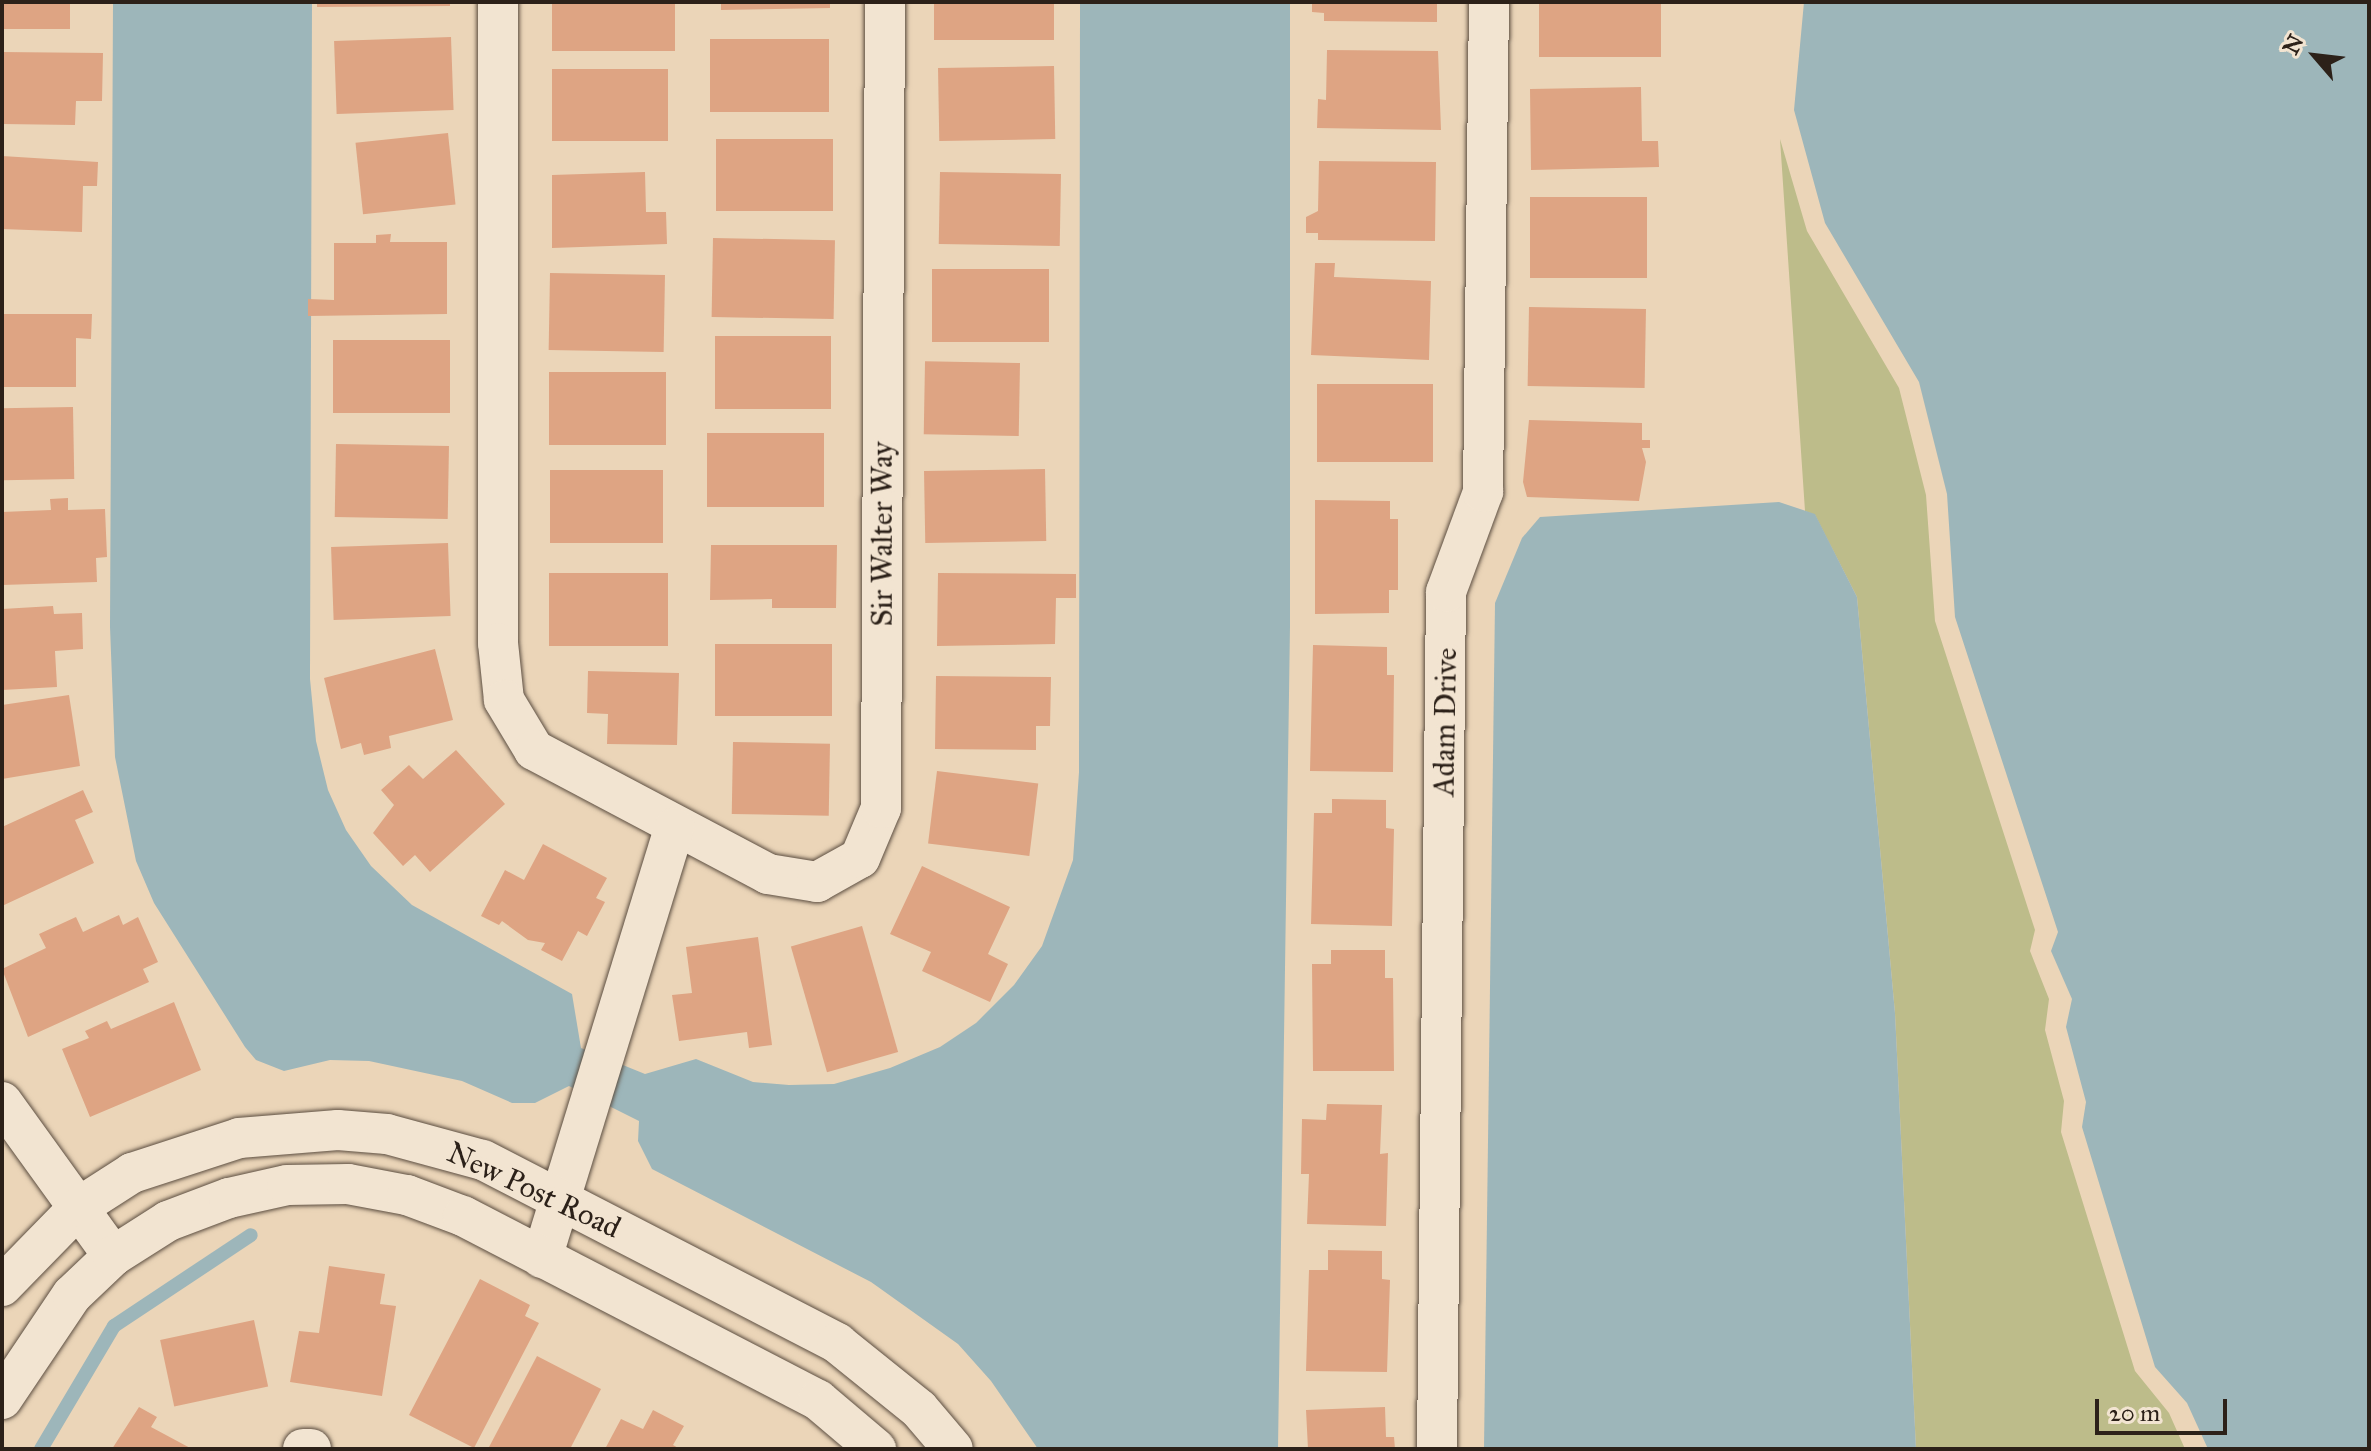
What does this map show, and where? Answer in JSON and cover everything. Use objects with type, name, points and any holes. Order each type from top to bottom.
[{"type":"street","name":"Sir Walter Way","points":[[498,2],[498,643],[504,700],[534,750],[674,828],[768,874],[817,882],[860,858],[881,808],[885,2]]},
{"type":"street","name":"Adam Drive","points":[[1437,1449],[1446,592],[1483,492],[1489,2]]},
{"type":"street","points":[[542,1258],[563,1201],[674,828]]},
{"type":"street","points":[[2,1102],[113,1256]]},
{"type":"street","name":"New Post Road","points":[[2,1286],[79,1207],[132,1173],[192,1151],[239,1138],[338,1130],[436,1144],[483,1160],[837,1343],[909,1400],[953,1449]]},
{"type":"street","name":"New Post Road","points":[[2,1399],[72,1295],[113,1256],[168,1221],[229,1198],[287,1185],[348,1184],[407,1195],[463,1216],[818,1400],[876,1449]]},
{"type":"street","points":[[303,1449],[311,1449]]},
{"type":"shaded area","points":[[1780,139],[1807,231],[1899,388],[1926,495],[1935,621],[2035,930],[2030,951],[2049,999],[2045,1030],[2064,1101],[2061,1132],[2135,1371],[2169,1413],[2185,1449],[1916,1449],[1895,1013],[1857,597],[1815,515],[1805,511]]},
{"type":"water","points":[[113,2],[312,2],[310,679],[316,741],[328,790],[346,830],[371,866],[412,905],[572,994],[581,1048],[645,1074],[696,1059],[753,1082],[789,1085],[834,1084],[890,1068],[940,1047],[976,1023],[1014,985],[1042,946],[1073,860],[1079,772],[1080,2],[1290,2],[1290,626],[1278,1449],[1038,1449],[991,1381],[958,1344],[871,1282],[652,1169],[638,1141],[639,1121],[569,1086],[535,1103],[512,1103],[462,1081],[369,1061],[330,1060],[284,1071],[256,1060],[245,1047],[154,903],[136,861],[115,757],[110,627]]},
{"type":"water","points":[[1804,2],[2369,2],[2369,1449],[2208,1449],[2187,1403],[2155,1367],[2082,1127],[2086,1102],[2066,1027],[2072,999],[2051,951],[2058,932],[1955,617],[1947,494],[1919,382],[1825,223],[1794,110]]},
{"type":"water","points":[[1779,502],[1815,514],[1857,597],[1895,1013],[1916,1449],[1484,1449],[1495,603],[1522,538],[1540,517]]},
{"type":"building","points":[[2,2],[70,2],[70,29],[2,29]]},
{"type":"building","points":[[317,2],[450,2],[450,6],[317,7]]},
{"type":"building","points":[[552,2],[675,2],[675,51],[552,51]]},
{"type":"building","points":[[721,2],[830,2],[830,8],[721,10]]},
{"type":"building","points":[[934,2],[1054,2],[1054,40],[934,40]]},
{"type":"building","points":[[1312,2],[1437,2],[1437,22],[1324,21],[1324,13],[1312,12]]},
{"type":"building","points":[[1539,2],[1661,2],[1661,57],[1539,57]]},
{"type":"building","points":[[451,37],[454,110],[337,114],[334,41]]},
{"type":"building","points":[[710,39],[829,39],[829,112],[710,112]]},
{"type":"building","points":[[1327,50],[1438,51],[1441,130],[1317,128],[1318,99],[1326,100]]},
{"type":"building","points":[[2,52],[103,53],[102,101],[76,101],[75,125],[2,124]]},
{"type":"building","points":[[1054,66],[1055,139],[939,141],[938,68]]},
{"type":"building","points":[[552,69],[668,69],[668,141],[552,141]]},
{"type":"building","points":[[1641,87],[1642,141],[1658,141],[1659,167],[1531,170],[1530,89]]},
{"type":"building","points":[[448,133],[456,205],[363,214],[356,143]]},
{"type":"building","points":[[716,139],[833,139],[833,211],[716,211]]},
{"type":"building","points":[[2,156],[98,162],[97,186],[83,186],[82,232],[2,229]]},
{"type":"building","points":[[1319,161],[1436,162],[1435,241],[1318,240],[1318,233],[1306,233],[1306,217],[1318,211]]},
{"type":"building","points":[[645,172],[646,212],[666,212],[667,244],[552,248],[552,175]]},
{"type":"building","points":[[940,172],[1061,174],[1060,246],[939,244]]},
{"type":"building","points":[[1530,197],[1647,197],[1647,278],[1530,278]]},
{"type":"building","points":[[391,234],[390,242],[447,242],[447,314],[308,316],[308,299],[334,300],[334,243],[376,243],[376,235]]},
{"type":"building","points":[[713,238],[835,240],[834,319],[712,317]]},
{"type":"building","points":[[1315,263],[1335,263],[1334,277],[1431,281],[1429,360],[1311,355]]},
{"type":"building","points":[[932,269],[1049,269],[1049,342],[932,342]]},
{"type":"building","points":[[550,273],[665,275],[664,352],[549,350]]},
{"type":"building","points":[[1529,307],[1646,309],[1645,388],[1528,386]]},
{"type":"building","points":[[2,314],[92,314],[91,339],[76,338],[76,387],[2,387]]},
{"type":"building","points":[[715,336],[831,336],[831,409],[715,409]]},
{"type":"building","points":[[333,340],[450,340],[450,413],[333,413]]},
{"type":"building","points":[[925,361],[1020,363],[1019,436],[924,434]]},
{"type":"building","points":[[549,372],[666,372],[666,445],[549,445]]},
{"type":"building","points":[[1317,384],[1433,384],[1433,462],[1317,462]]},
{"type":"building","points":[[73,407],[74,479],[3,480],[2,408]]},
{"type":"building","points":[[1529,420],[1642,423],[1642,440],[1650,440],[1650,448],[1642,448],[1646,462],[1639,501],[1527,497],[1523,482]]},
{"type":"building","points":[[707,433],[824,433],[824,507],[707,507]]},
{"type":"building","points":[[336,444],[449,446],[448,519],[335,517]]},
{"type":"building","points":[[1045,469],[1046,541],[925,543],[924,471]]},
{"type":"building","points":[[550,470],[663,470],[663,543],[550,543]]},
{"type":"building","points":[[68,498],[68,510],[105,509],[107,557],[96,558],[97,582],[2,585],[2,512],[51,510],[50,499]]},
{"type":"building","points":[[1315,500],[1390,501],[1390,519],[1398,519],[1398,590],[1389,590],[1389,613],[1315,614]]},
{"type":"building","points":[[448,543],[451,616],[334,620],[331,547]]},
{"type":"building","points":[[711,545],[837,545],[836,608],[772,608],[772,599],[710,600]]},
{"type":"building","points":[[549,573],[668,573],[668,646],[549,646]]},
{"type":"building","points":[[938,573],[1076,574],[1076,598],[1056,598],[1055,644],[937,646]]},
{"type":"building","points":[[53,606],[54,614],[82,613],[83,649],[55,651],[57,687],[2,690],[2,609]]},
{"type":"building","points":[[715,644],[832,644],[832,716],[715,716]]},
{"type":"building","points":[[1313,645],[1387,647],[1387,675],[1394,675],[1393,772],[1310,771]]},
{"type":"building","points":[[435,649],[453,720],[389,736],[391,748],[364,755],[361,743],[341,749],[324,678]]},
{"type":"building","points":[[588,671],[679,673],[677,745],[607,744],[608,714],[587,713]]},
{"type":"building","points":[[936,676],[1051,677],[1050,726],[1036,726],[1036,750],[935,749]]},
{"type":"building","points":[[69,695],[80,766],[2,779],[2,705]]},
{"type":"building","points":[[733,742],[830,744],[829,816],[732,814]]},
{"type":"building","points":[[456,750],[505,804],[430,872],[415,855],[403,866],[373,833],[394,805],[381,790],[409,765],[423,779]]},
{"type":"building","points":[[937,771],[1038,783],[1029,856],[928,843]]},
{"type":"building","points":[[83,790],[93,812],[75,820],[94,863],[2,906],[2,827]]},
{"type":"building","points":[[1332,799],[1386,800],[1386,828],[1394,829],[1392,926],[1311,924],[1314,813],[1332,813]]},
{"type":"building","points":[[543,844],[607,878],[596,898],[605,902],[587,936],[578,931],[562,961],[541,950],[545,943],[528,940],[502,921],[499,925],[481,916],[505,870],[524,880]]},
{"type":"building","points":[[922,866],[1010,907],[988,954],[1008,964],[990,1002],[922,971],[931,952],[890,934]]},
{"type":"building","points":[[119,915],[123,925],[138,917],[158,962],[143,969],[149,982],[28,1037],[2,969],[46,948],[39,934],[76,917],[83,932]]},
{"type":"building","points":[[862,926],[898,1052],[827,1072],[791,946]]},
{"type":"building","points":[[758,937],[772,1045],[749,1048],[747,1032],[679,1041],[672,995],[692,993],[686,947]]},
{"type":"building","points":[[1331,950],[1385,950],[1385,978],[1393,978],[1394,1071],[1313,1071],[1312,964],[1331,964]]},
{"type":"building","points":[[174,1002],[201,1070],[90,1117],[62,1049],[89,1038],[85,1031],[107,1021],[111,1029]]},
{"type":"building","points":[[1327,1104],[1382,1105],[1380,1154],[1388,1153],[1386,1226],[1307,1224],[1309,1174],[1301,1174],[1302,1119],[1326,1120]]},
{"type":"building","points":[[1328,1250],[1382,1251],[1382,1279],[1390,1280],[1387,1372],[1306,1371],[1309,1270],[1328,1270]]},
{"type":"building","points":[[329,1266],[385,1274],[380,1304],[396,1306],[382,1396],[290,1382],[299,1331],[319,1333]]},
{"type":"building","points":[[480,1279],[530,1305],[525,1316],[539,1323],[474,1448],[409,1415]]},
{"type":"building","points":[[254,1320],[268,1387],[174,1406],[160,1340]]},
{"type":"building","points":[[537,1356],[601,1389],[570,1449],[488,1449]]},
{"type":"building","points":[[139,1407],[157,1417],[151,1427],[192,1449],[112,1449]]},
{"type":"building","points":[[1385,1407],[1386,1437],[1394,1437],[1395,1449],[1308,1449],[1306,1410]]},
{"type":"building","points":[[653,1410],[684,1426],[673,1445],[680,1449],[605,1449],[621,1419],[643,1429]]},
{"type":"waterway","points":[[41,1449],[114,1326],[251,1235]]}]
